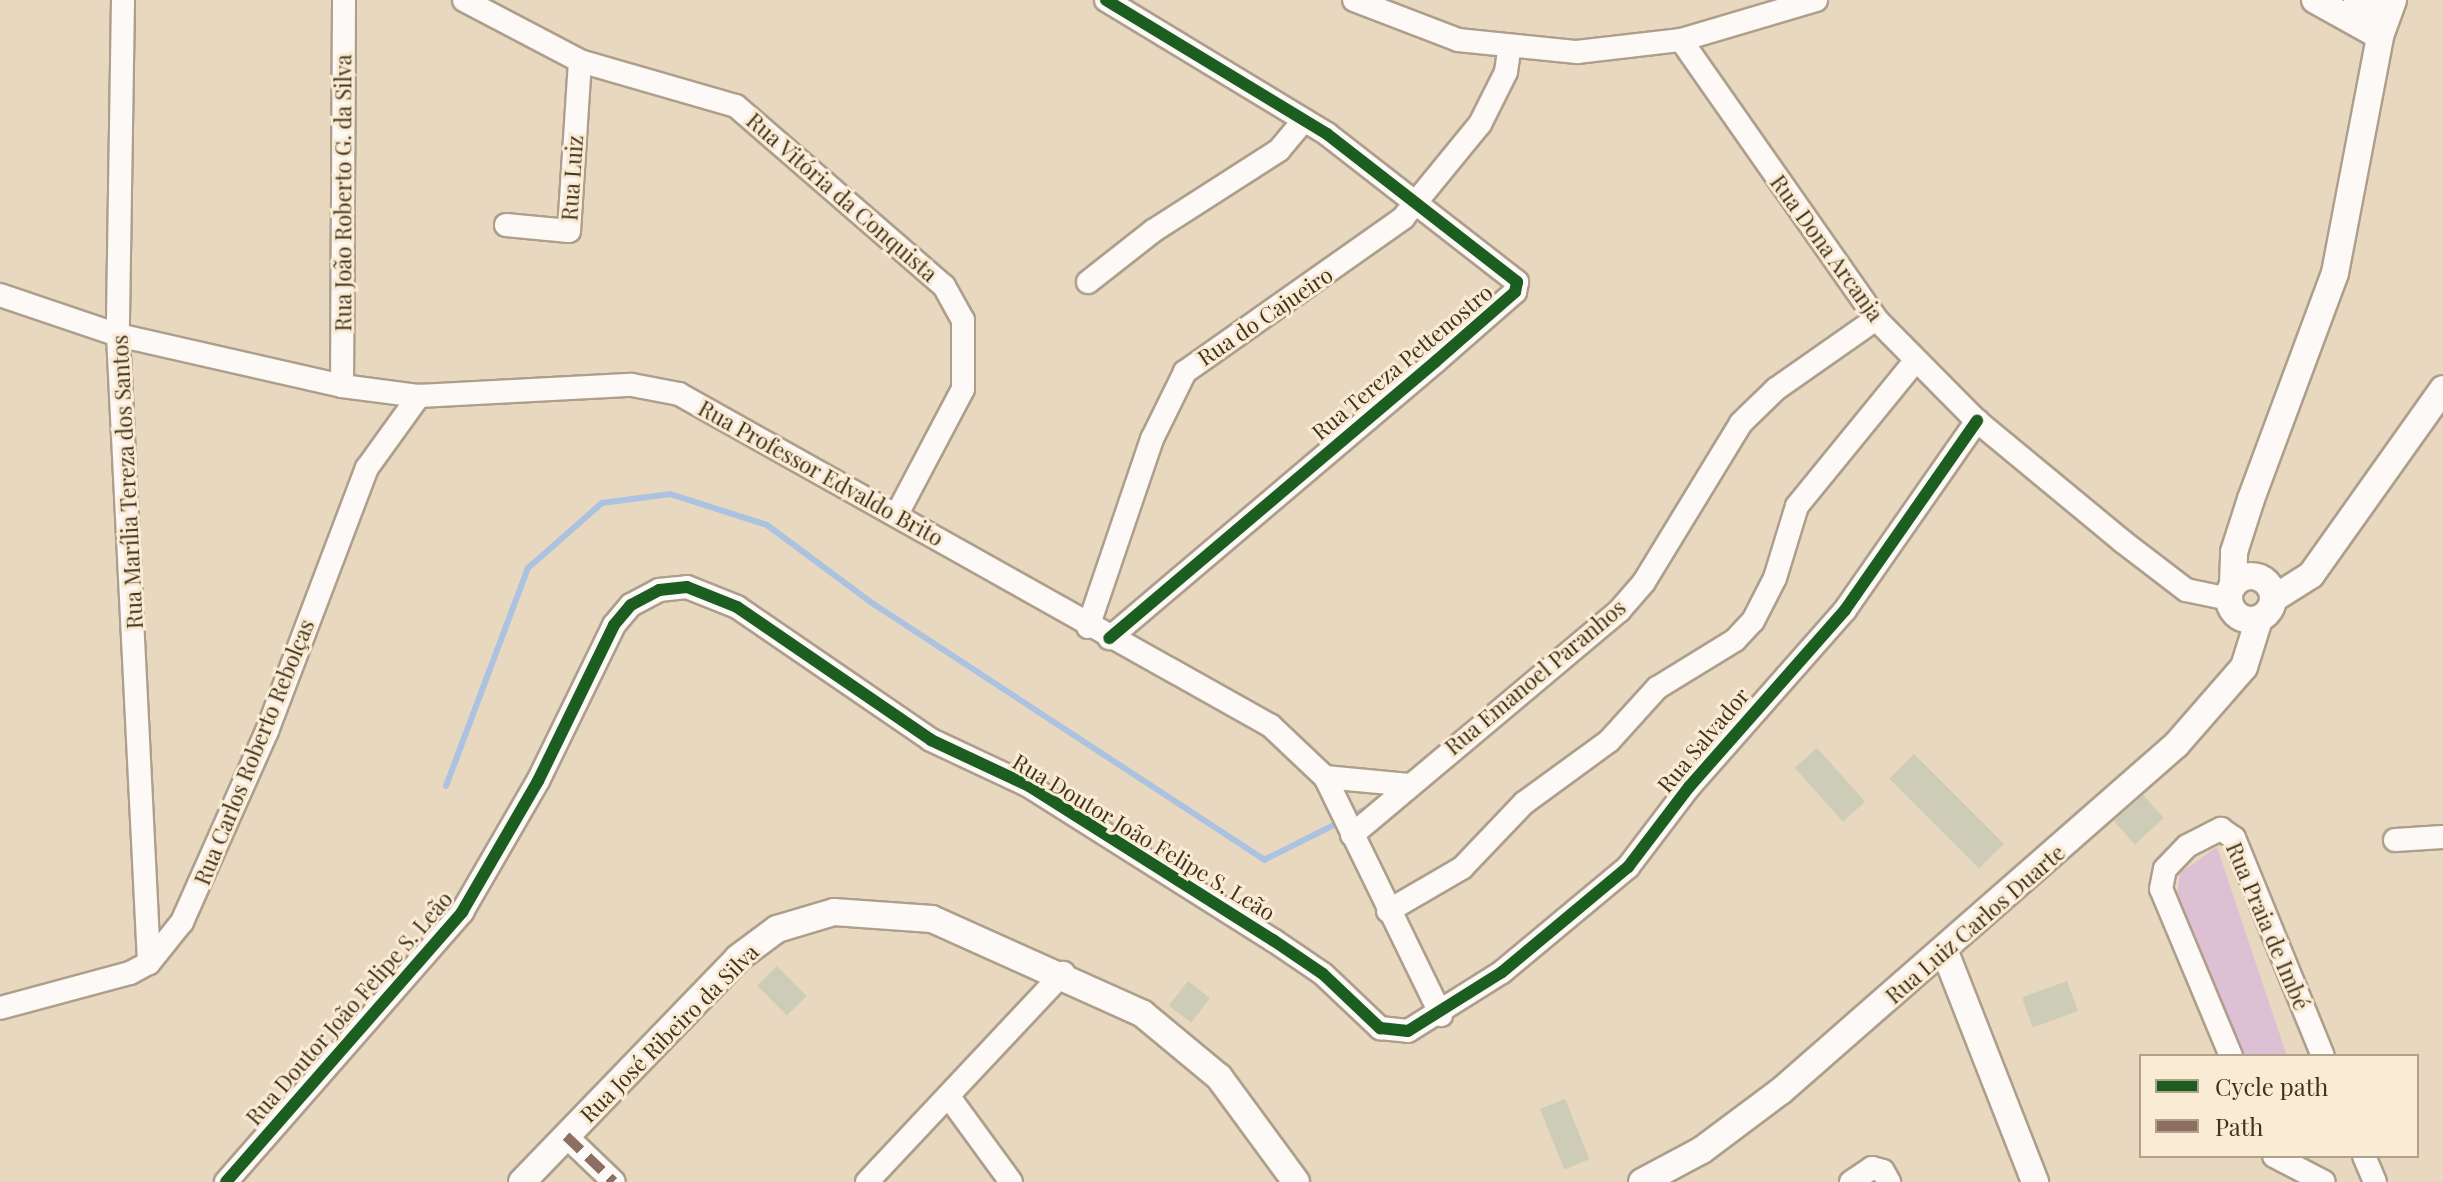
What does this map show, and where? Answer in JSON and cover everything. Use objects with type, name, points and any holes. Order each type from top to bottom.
[{"type":"street","name":"Rua Marília Tereza dos Santos","points":[[123,0],[118,335],[149,963]]},
{"type":"street","name":"Rua João Roberto G. da Silva","points":[[342,386],[344,0]]},
{"type":"street","name":"Rua Vitória da Conquista","points":[[464,0],[580,61],[709,95],[759,120],[944,286],[963,320],[963,389],[897,514]]},
{"type":"street","name":"Rua Tereza Pettenostro","points":[[1106,0],[1304,120],[1419,200],[1515,274],[1515,292],[1109,638]]},
{"type":"street","points":[[1354,0],[1410,25],[1509,50],[1577,52],[1681,40],[1816,0]]},
{"type":"street","points":[[2315,0],[2380,36]]},
{"type":"street","points":[[2357,0],[2390,6],[2380,36],[2335,273],[2234,552],[2231,592],[2238,617],[2311,575],[2441,399]]},
{"type":"street","name":"Rua Dona Arcanja","points":[[1681,40],[1876,319],[1916,360],[1977,421],[2186,590],[2231,592]]},
{"type":"street","name":"Rua do Cajueiro","points":[[1088,627],[1152,439],[1185,372],[1369,246],[1419,200],[1496,97],[1509,50]]},
{"type":"street","name":"Rua Luiz","points":[[506,225],[569,231],[580,61]]},
{"type":"street","points":[[1088,282],[1153,231],[1267,158],[1304,120]]},
{"type":"street","name":"Rua Professor Edvaldo Brito","points":[[0,295],[118,335],[342,386],[419,396],[659,388],[897,514],[1088,627],[1271,726],[1325,777],[1441,1015]]},
{"type":"street","name":"Rua Emanoel Paranhos","points":[[1352,835],[1619,611],[1644,582],[1741,423],[1776,389],[1876,319]]},
{"type":"street","points":[[1388,911],[1462,868],[1524,803],[1609,741],[1657,688],[1744,631],[1770,591],[1797,506],[1916,360]]},
{"type":"street","name":"Rua Carlos Roberto Rebolças","points":[[0,1008],[105,984],[149,963],[182,922],[208,874],[367,468],[419,396]]},
{"type":"street","name":"Rua Salvador","points":[[1408,1031],[1441,1015],[1628,867],[1709,763],[1845,610],[1977,421]]},
{"type":"street","points":[[2245,522],[2265,599]]},
{"type":"street","points":[[2231,592],[2246,577],[2265,599]]},
{"type":"street","name":"Rua Doutor João Felipe S. Leão","points":[[226,1182],[462,912],[538,781],[614,625],[631,605],[659,590],[687,587],[737,607],[931,740],[1029,786],[1261,932],[1323,974],[1380,1028],[1408,1031]]},
{"type":"street","name":"Rua Luiz Carlos Duarte","points":[[1642,1182],[1731,1130],[1945,952],[2176,745],[2244,667],[2265,599]]},
{"type":"street","points":[[1325,777],[1409,785]]},
{"type":"street","name":"Rua Praia de Imbé","points":[[2230,1054],[2161,889],[2165,869],[2187,846],[2221,829],[2234,838],[2322,1054]]},
{"type":"street","points":[[2395,840],[2443,837]]},
{"type":"street","name":"Rua José Ribeiro da Silva","points":[[522,1182],[738,958],[777,929],[834,912],[932,919],[1063,973]]},
{"type":"street","points":[[1945,952],[2035,1182]]},
{"type":"street","points":[[867,1182],[1063,973],[1143,1014],[1188,1045],[1248,1113],[1296,1182]]},
{"type":"street","points":[[949,1097],[1011,1182]]},
{"type":"street","points":[[566,1136],[614,1182]]},
{"type":"street","points":[[2278,1158],[2324,1182]]},
{"type":"street","points":[[2365,1158],[2375,1182]]},
{"type":"street","points":[[1851,1182],[1872,1168],[1883,1171],[1889,1182]]},
{"type":"shaded area","points":[[2217,847],[2286,1054],[2236,1054],[2176,904],[2180,873]]},
{"type":"building","points":[[1817,748],[1865,802],[1843,822],[1795,768]]},
{"type":"building","points":[[1914,754],[2004,844],[1979,869],[1889,779]]},
{"type":"building","points":[[2143,795],[2164,818],[2135,844],[2114,821]]},
{"type":"building","points":[[777,966],[807,996],[787,1015],[757,986]]},
{"type":"building","points":[[1188,981],[1210,998],[1191,1023],[1169,1005]]},
{"type":"building","points":[[2067,981],[2078,1011],[2033,1027],[2022,997]]},
{"type":"building","points":[[1565,1099],[1589,1159],[1564,1169],[1540,1109]]},
{"type":"waterway","points":[[446,786],[528,568],[602,503],[670,494],[767,525],[872,603],[1264,860],[1370,807]]},
{"type":"marked path","points":[[566,1136],[614,1182]]},
{"type":"cycle path","points":[[1106,0],[1327,134],[1517,282],[1515,292],[1435,362],[1109,638]]},
{"type":"cycle path","points":[[226,1182],[462,912],[538,781],[614,625],[631,605],[659,590],[687,587],[737,607],[931,740],[1029,786],[1273,940],[1323,974],[1380,1028],[1408,1031],[1502,972],[1628,867],[1689,787],[1845,610],[1977,421]]}]
